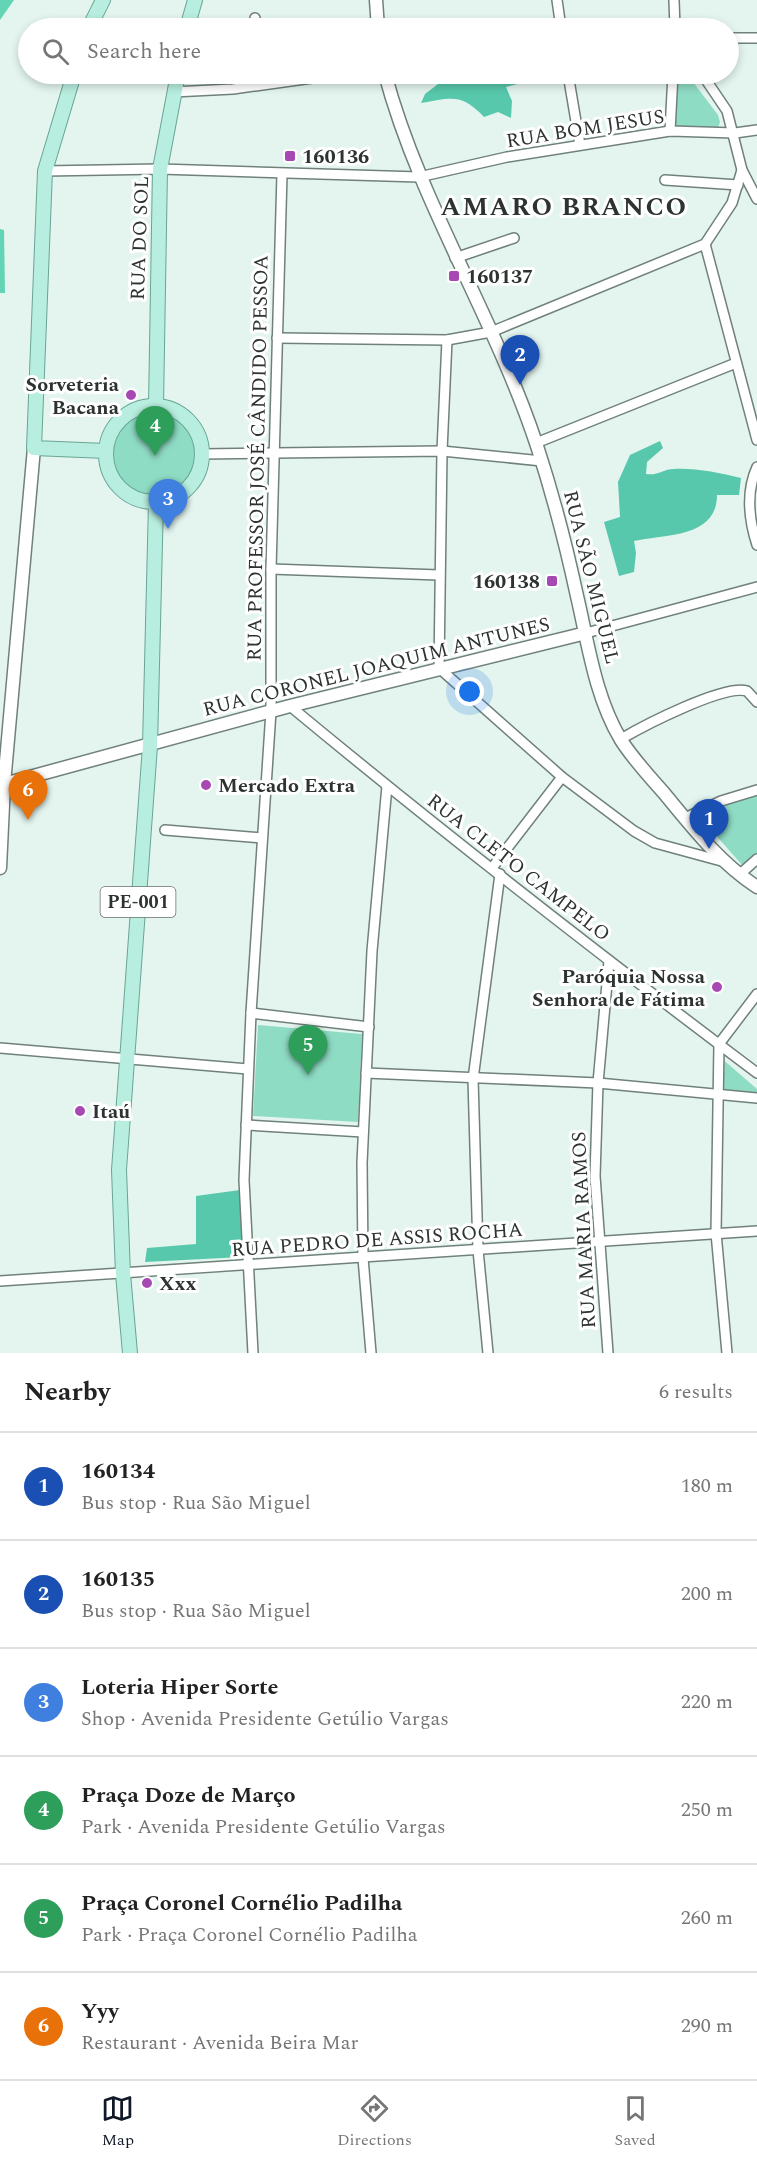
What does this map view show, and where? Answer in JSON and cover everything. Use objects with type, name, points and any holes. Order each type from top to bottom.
[{"type":"main road","points":[[94,18],[103,0]]},
{"type":"main road","points":[[190,18],[195,0]]},
{"type":"main road","points":[[376,0],[377,18]]},
{"type":"main road","points":[[0,868],[4,784],[34,448],[45,171],[71,84]]},
{"type":"main road","name":"RUA DO SOL","points":[[156,406],[160,169],[175,84]]},
{"type":"main road","name":"RUA SÃO MIGUEL","points":[[388,84],[400,129],[419,177],[491,332],[536,443],[562,526],[604,701],[621,740],[685,818],[725,862],[757,887]]},
{"type":"main road","points":[[156,406],[180,413],[189,421],[197,430],[202,454],[199,472],[189,487],[173,498],[156,502],[138,499],[123,490],[112,477],[106,451],[110,435],[119,421],[140,408],[156,406]]},
{"type":"main road","points":[[34,448],[106,451]]},
{"type":"main road","name":"PE-001","points":[[130,1353],[123,1274],[119,1170],[150,746],[156,502]]},
{"type":"main road","name":"RUA CORONEL JOAQUIM ANTUNES","points":[[4,784],[290,706],[586,633]]},
{"type":"street","points":[[557,0],[560,18]]},
{"type":"street","points":[[674,0],[675,18]]},
{"type":"street","points":[[739,38],[757,38]]},
{"type":"street","points":[[173,92],[269,84]]},
{"type":"street","points":[[570,84],[580,145]]},
{"type":"street","points":[[670,132],[672,84]]},
{"type":"street","points":[[709,84],[727,111],[735,133],[742,170],[757,199]]},
{"type":"street","name":"RUA BOM JESUS","points":[[45,171],[160,169],[419,177],[507,157],[670,132],[735,133],[757,130]]},
{"type":"street","points":[[277,338],[447,340],[491,332],[705,244],[727,211],[742,170]]},
{"type":"street","name":"RUA PROFESSOR JOSÉ CÂNDIDO PESSOA","points":[[253,1353],[247,1265],[246,1125],[271,711],[271,569],[282,174]]},
{"type":"street","points":[[665,180],[738,185]]},
{"type":"street","points":[[455,258],[514,238]]},
{"type":"street","points":[[705,244],[736,363],[754,419],[757,440]]},
{"type":"street","points":[[447,340],[442,452],[439,668],[562,777],[643,837],[678,851],[725,862]]},
{"type":"street","points":[[536,443],[736,363]]},
{"type":"street","points":[[202,454],[442,452],[542,461]]},
{"type":"street","points":[[757,467],[751,484],[750,509],[757,545]]},
{"type":"street","points":[[271,569],[439,575]]},
{"type":"street","name":"RUA CORONEL JOAQUIM ANTUNES","points":[[586,633],[757,587]]},
{"type":"street","points":[[621,740],[653,721],[685,708],[743,690],[757,702]]},
{"type":"street","name":"RUA CLETO CAMPELO","points":[[290,706],[387,786],[609,961],[757,1073]]},
{"type":"street","points":[[488,1353],[478,1250],[473,1079],[496,871],[562,777]]},
{"type":"street","points":[[371,1353],[363,1258],[363,1132],[372,951],[387,786]]},
{"type":"street","points":[[685,818],[721,801],[757,790]]},
{"type":"street","points":[[165,830],[262,838]]},
{"type":"street","points":[[739,875],[757,859]]},
{"type":"street","name":"RUA MARIA RAMOS","points":[[608,1353],[595,1176],[598,1083],[609,961]]},
{"type":"street","points":[[727,1353],[716,1233],[716,1146],[720,1095],[719,1044],[757,994]]},
{"type":"street","points":[[251,1013],[369,1027]]},
{"type":"street","points":[[0,1048],[248,1069]]},
{"type":"street","points":[[366,1073],[598,1083],[757,1098]]},
{"type":"street","points":[[246,1125],[363,1132]]},
{"type":"street","name":"RUA PEDRO DE ASSIS ROCHA","points":[[0,1281],[757,1231]]},
{"type":"shaded area","points":[[0,0],[14,0],[0,20]]},
{"type":"shaded area","points":[[438,84],[518,84],[506,87],[512,101],[511,118],[498,112],[484,117],[469,104],[456,99],[421,103],[425,94]]},
{"type":"shaded area","points":[[674,84],[695,84],[718,115],[720,122],[718,128],[674,128]]},
{"type":"shaded area","points":[[0,229],[4,230],[5,293],[0,293]]},
{"type":"shaded area","points":[[155,408],[172,412],[186,421],[195,435],[199,452],[195,469],[186,483],[172,492],[155,496],[138,492],[124,483],[115,469],[111,452],[115,435],[124,421],[138,412]]},
{"type":"shaded area","points":[[660,441],[663,448],[647,462],[646,474],[683,469],[708,471],[741,478],[739,495],[717,495],[715,509],[709,519],[688,532],[634,541],[636,553],[634,572],[619,576],[604,522],[620,517],[618,482],[630,455]]},
{"type":"shaded area","points":[[757,793],[757,856],[743,866],[698,815],[748,794]]},
{"type":"shaded area","points":[[258,1025],[362,1034],[358,1122],[253,1116]]},
{"type":"shaded area","points":[[720,1057],[757,1089],[757,1097],[719,1090]]},
{"type":"shaded area","points":[[240,1190],[242,1257],[145,1262],[147,1248],[196,1244],[196,1196]]},
{"type":"place","name":"160136","points":[[290,156]]},
{"type":"place","name":"160137","points":[[454,276]]},
{"type":"place","name":"160135","points":[[520,385]]},
{"type":"place","name":"Sorveteria Bacana","points":[[131,395]]},
{"type":"place","name":"Praça Doze de Março","points":[[155,456]]},
{"type":"place","name":"Loteria Hiper Sorte","points":[[168,529]]},
{"type":"place","name":"160138","points":[[552,581]]},
{"type":"place","name":"Mercado Extra","points":[[206,785]]},
{"type":"place","name":"Yyy","points":[[28,820]]},
{"type":"place","name":"160134","points":[[709,849]]},
{"type":"place","name":"Paróquia Nossa Senhora de Fátima","points":[[717,987]]},
{"type":"place","name":"Praça Coronel Cornélio Padilha","points":[[308,1075]]},
{"type":"place","name":"Itaú","points":[[80,1111]]},
{"type":"place","name":"Xxx","points":[[147,1283]]},
{"type":"district","name":"AMARO BRANCO","points":[[564,206]]}]
